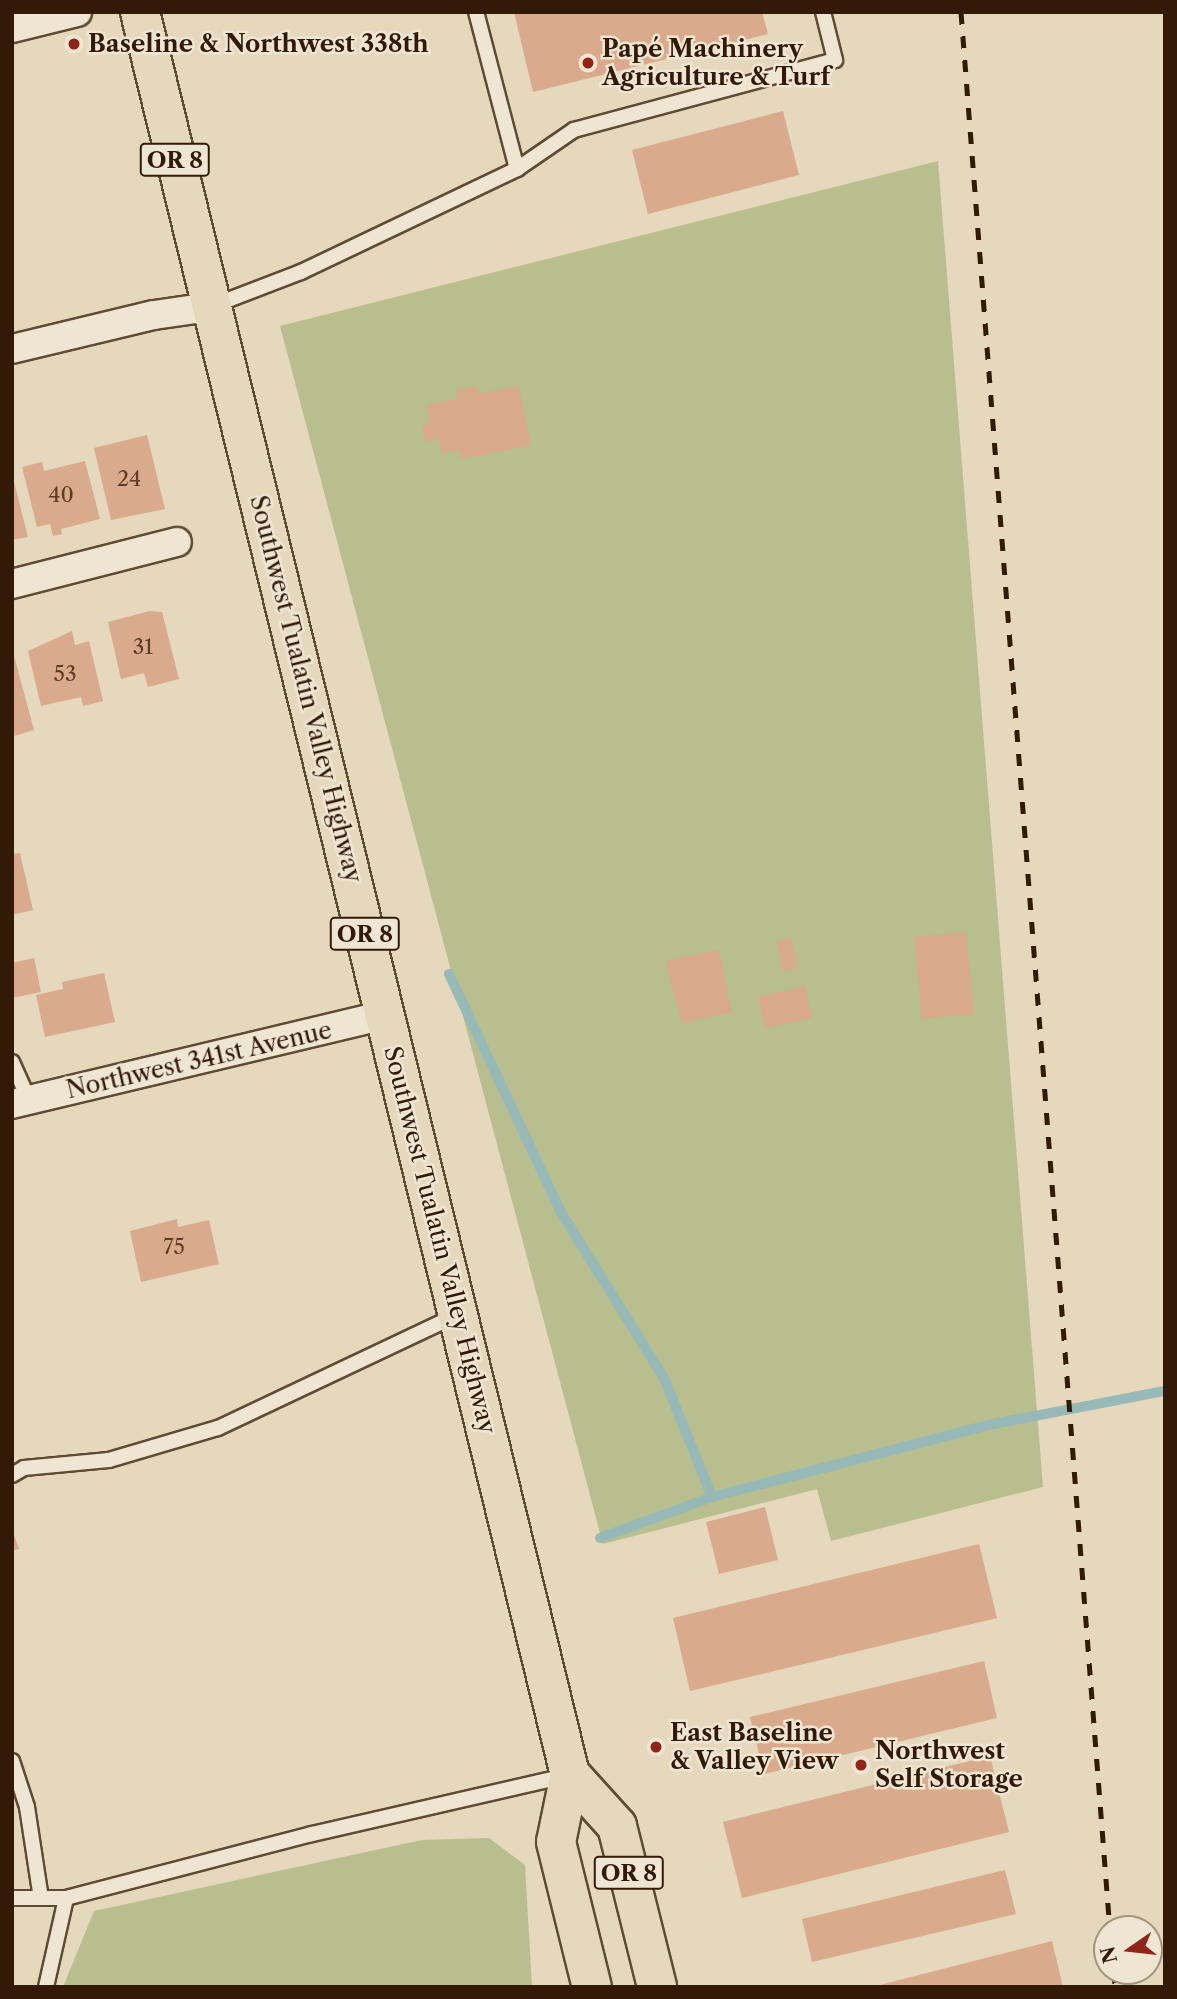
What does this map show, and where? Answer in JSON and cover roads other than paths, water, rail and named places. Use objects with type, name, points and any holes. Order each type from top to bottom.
[{"type":"highway","name":"Southwest Tualatin Valley Highway","points":[[140,12],[570,1774]]},
{"type":"highway","name":"OR 8","points":[[570,1774],[556,1842],[592,1987]]},
{"type":"highway","name":"OR 8","points":[[570,1774],[617,1826],[657,1987]]},
{"type":"street","points":[[12,28],[77,12]]},
{"type":"street","points":[[12,349],[154,315],[210,307]]},
{"type":"street","points":[[12,584],[177,542]]},
{"type":"street","name":"Northwest 341st Avenue","points":[[21,1102],[385,1015]]},
{"type":"lane","points":[[477,12],[517,169]]},
{"type":"lane","points":[[210,307],[301,272],[517,169],[574,130],[835,60],[823,12]]},
{"type":"lane","points":[[12,1062],[21,1102]]},
{"type":"lane","points":[[12,1475],[24,1468],[109,1460],[218,1428],[458,1315]]},
{"type":"lane","points":[[12,1761],[27,1807],[41,1898]]},
{"type":"lane","points":[[12,1898],[66,1898],[312,1834],[570,1774]]},
{"type":"lane","points":[[46,1987],[66,1898]]},
{"type":"waterway","points":[[449,974],[562,1214],[664,1378],[712,1497]]},
{"type":"waterway","points":[[600,1538],[712,1497],[993,1424],[1165,1391]]},
{"type":"railway","points":[[961,12],[1109,1915]]},
{"type":"place","name":"Baseline & Northwest 338th","points":[[74,44]]},
{"type":"place","name":"Papé Machinery Agriculture & Turf","points":[[588,63]]},
{"type":"place","name":"East Baseline & Valley View","points":[[656,1747]]},
{"type":"place","name":"Northwest Self Storage","points":[[861,1765]]}]
